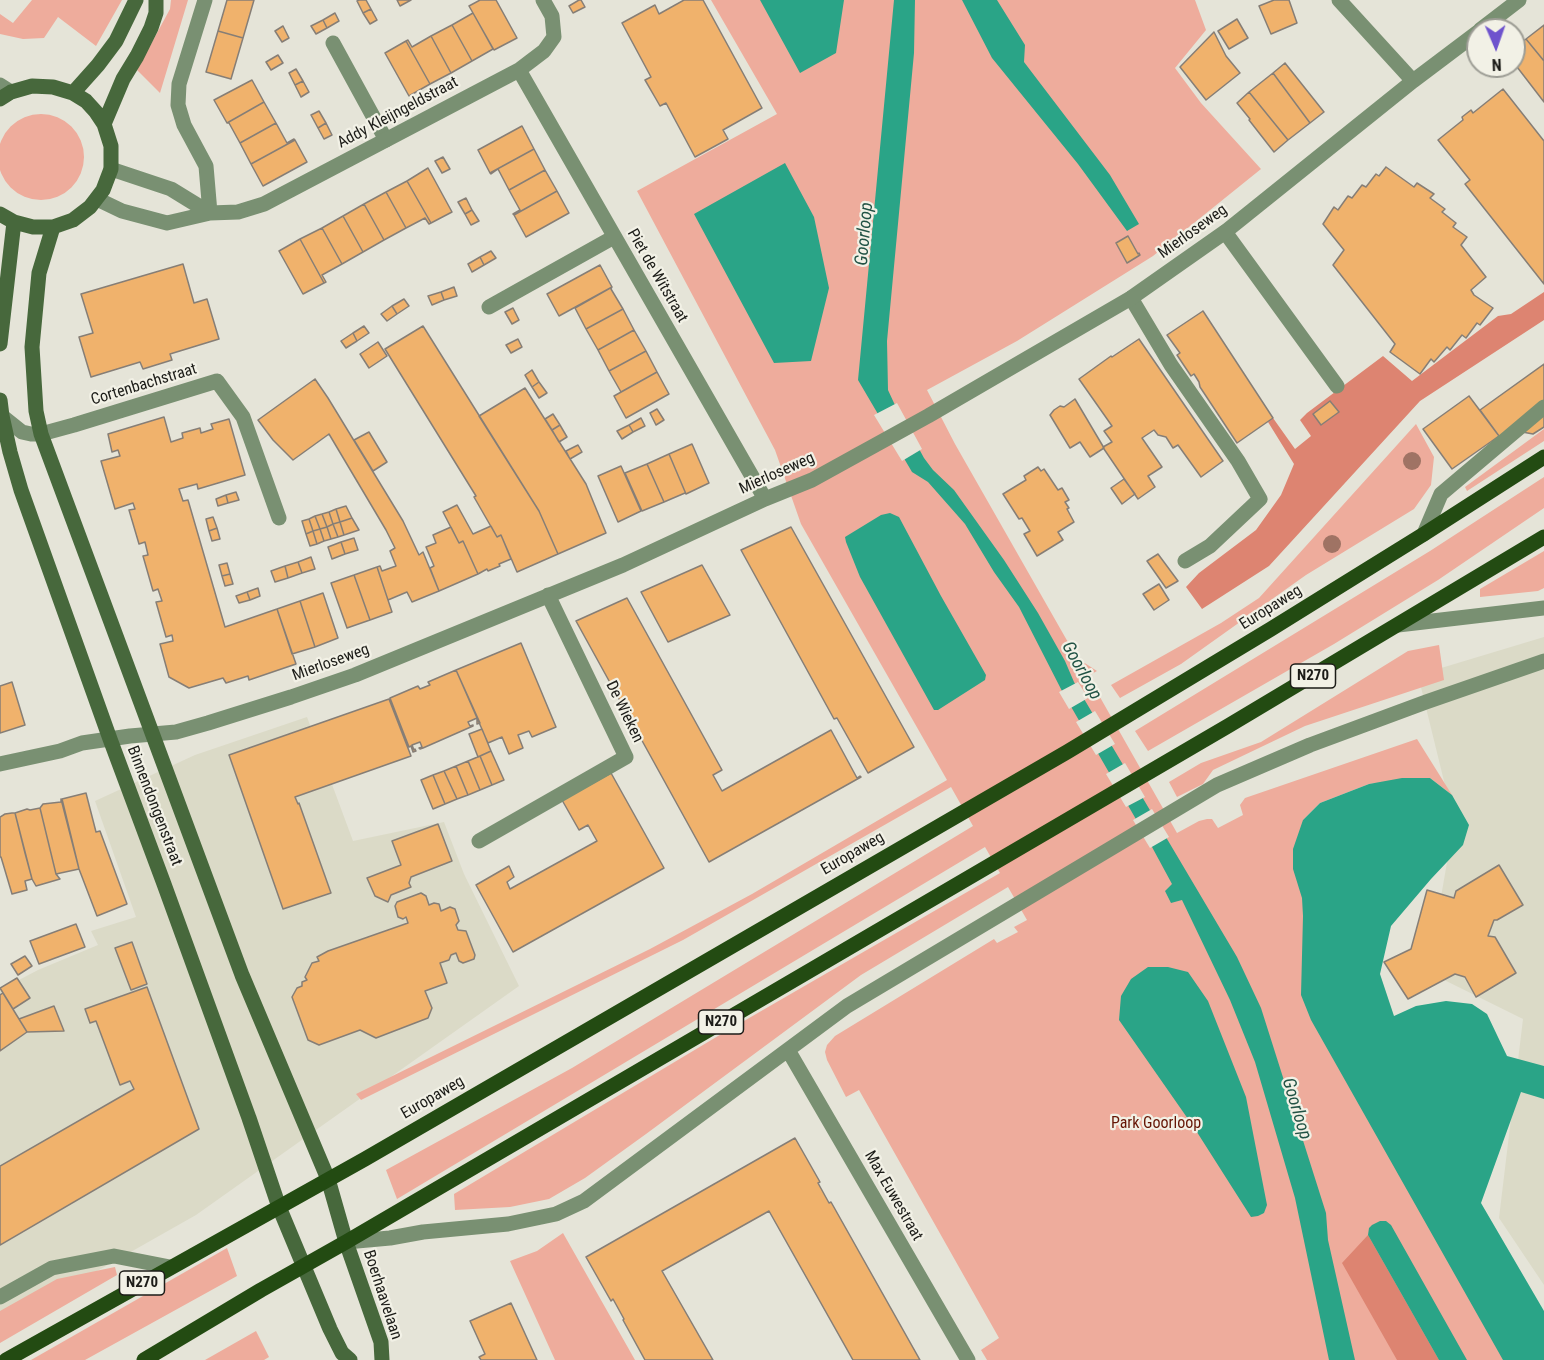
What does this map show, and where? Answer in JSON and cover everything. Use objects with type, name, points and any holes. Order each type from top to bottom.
[{"type":"main road","points":[[74,93],[99,65],[116,41],[136,0]]},
{"type":"main road","points":[[104,124],[123,79],[150,28],[156,13],[156,0]]},
{"type":"main road","points":[[0,214],[14,222],[33,227],[53,227],[73,220],[90,207],[104,190],[111,169],[111,146],[104,124],[86,101],[74,93],[53,87],[32,86],[4,92]]},
{"type":"main road","points":[[0,344],[14,222]]},
{"type":"main road","points":[[41,434],[36,411],[32,346],[39,273],[53,227]]},
{"type":"main road","points":[[0,400],[2,416]]},
{"type":"main road","name":"Binnendongenstraat","points":[[2,416],[21,490],[279,1207],[303,1266]]},
{"type":"main road","name":"Binnendongenstraat","points":[[41,434],[242,975],[328,1179],[346,1242]]},
{"type":"main road","name":"Europaweg","points":[[6,1360],[328,1179],[1067,752],[1261,635],[1544,457]]},
{"type":"main road","name":"N270","points":[[144,1360],[1155,768],[1544,537]]},
{"type":"main road","name":"Boerhaavelaan","points":[[346,1242],[378,1332],[382,1360]]},
{"type":"main road","points":[[303,1266],[342,1353],[351,1360]]},
{"type":"street","points":[[205,0],[179,84],[178,105],[184,125],[206,166],[210,213]]},
{"type":"street","name":"Addy Kleijngeldstraat","points":[[97,199],[123,211],[167,223],[210,213],[238,212],[264,204],[519,70],[544,51],[554,37],[552,16],[543,0]]},
{"type":"street","points":[[1339,0],[1413,81]]},
{"type":"street","name":"Mierloseweg","points":[[1496,18],[1519,0]]},
{"type":"street","name":"Mierloseweg","points":[[0,765],[60,751],[82,743],[176,732],[334,682],[623,565],[765,499],[812,480],[928,416],[1131,298],[1225,232],[1466,41]]},
{"type":"street","points":[[333,43],[386,140]]},
{"type":"street","name":"Piet de Witstraat","points":[[519,70],[765,499]]},
{"type":"street","points":[[111,169],[171,189],[210,213]]},
{"type":"street","points":[[1225,232],[1337,386]]},
{"type":"street","points":[[489,307],[614,237]]},
{"type":"street","points":[[1131,298],[1171,365],[1238,461],[1260,499],[1210,546],[1185,561]]},
{"type":"street","name":"Cortenbachstraat","points":[[41,434],[216,381],[243,417],[279,518]]},
{"type":"street","points":[[1424,534],[1441,494],[1544,407]]},
{"type":"street","points":[[2,416],[22,432],[41,434]]},
{"type":"street","name":"De Wieken","points":[[479,841],[626,757],[548,595]]},
{"type":"street","points":[[1398,625],[1544,608]]},
{"type":"street","points":[[346,1242],[508,1224],[556,1214],[584,1201],[847,1006],[1217,785],[1310,745],[1544,661]]},
{"type":"street","name":"Max Euwestraat","points":[[788,1050],[968,1360]]},
{"type":"street","points":[[0,1298],[52,1268],[114,1256],[170,1267]]},
{"type":"shaded area","points":[[760,0],[844,0],[836,53],[800,73]]},
{"type":"shaded area","points":[[894,0],[915,0],[914,53],[887,341],[888,390],[924,458],[954,490],[1004,560],[1038,613],[1074,682],[1237,957],[1261,1008],[1326,1213],[1328,1240],[1355,1360],[1329,1360],[1295,1198],[1255,1062],[1230,1000],[1182,900],[1171,903],[1165,891],[1172,884],[1062,691],[1019,607],[994,572],[965,524],[928,482],[912,472],[858,380]]},
{"type":"shaded area","points":[[962,0],[997,0],[1025,45],[1024,62],[1110,175],[1139,224],[1127,231],[1078,164],[992,58]]},
{"type":"shaded area","points":[[785,163],[814,217],[829,288],[811,361],[774,363],[694,214]]},
{"type":"shaded area","points":[[1544,292],[1544,320],[1420,401],[1269,566],[1202,609],[1186,587],[1199,573],[1256,530],[1281,495],[1294,464],[1268,422],[1273,418],[1295,449],[1311,436],[1300,420],[1383,356],[1412,381],[1498,316],[1511,314]]},
{"type":"shaded area","points":[[890,513],[899,517],[986,675],[985,680],[938,710],[934,710],[860,577],[846,542],[845,537],[881,515]]},
{"type":"shaded area","points":[[1544,637],[1544,1285],[1499,1218],[1523,1019],[1428,972],[1454,822],[1418,675]]},
{"type":"shaded area","points":[[307,717],[353,841],[444,822],[464,874],[519,986],[196,1215],[0,1326],[0,990],[38,970],[98,945],[91,931],[136,917],[95,801],[195,755]]},
{"type":"shaded area","points":[[1402,778],[1430,778],[1452,795],[1469,825],[1463,845],[1391,926],[1380,974],[1394,1016],[1416,1006],[1446,1001],[1472,1004],[1487,1014],[1507,1056],[1544,1066],[1544,1099],[1521,1092],[1481,1203],[1544,1311],[1544,1360],[1503,1360],[1311,1020],[1301,995],[1303,916],[1302,898],[1293,869],[1293,849],[1303,820],[1320,803],[1369,784]]},
{"type":"shaded area","points":[[1148,967],[1168,967],[1188,972],[1208,1001],[1246,1097],[1267,1205],[1264,1213],[1258,1216],[1251,1217],[1195,1129],[1119,1020],[1121,996],[1131,979]]},
{"type":"shaded area","points":[[1380,1221],[1386,1221],[1391,1225],[1467,1360],[1439,1360],[1368,1235],[1369,1228]]},
{"type":"shaded area","points":[[1368,1235],[1439,1360],[1397,1360],[1342,1263]]},
{"type":"green space","points":[[32,0],[122,0],[96,46],[58,17],[44,38],[23,39],[0,34],[0,14],[13,23]]},
{"type":"green space","points":[[171,0],[188,0],[160,93],[137,70],[170,9]]},
{"type":"green space","name":"Park Goorloop","points":[[711,0],[1195,0],[1206,30],[1175,68],[1201,103],[1261,169],[1153,256],[1017,341],[927,390],[955,444],[1077,658],[1097,671],[1088,676],[1177,833],[1207,819],[1212,819],[1218,828],[1243,815],[1240,805],[1245,798],[1417,739],[1452,795],[1430,778],[1369,784],[1320,803],[1303,820],[1540,1360],[987,1360],[981,1350],[999,1338],[859,1090],[846,1097],[825,1052],[827,1045],[835,1036],[994,939],[997,943],[1018,932],[1014,927],[1027,920],[1008,887],[861,975],[585,1178],[549,1199],[510,1207],[455,1210],[454,1194],[718,1036],[1000,873],[985,847],[397,1199],[386,1170],[572,1068],[973,826],[951,787],[683,940],[361,1100],[356,1094],[650,949],[752,894],[947,780],[801,524],[775,450],[637,191],[777,114]]},
{"type":"green space","points":[[41,114],[58,117],[72,126],[81,140],[84,157],[81,174],[72,188],[58,197],[41,200],[24,197],[10,188],[1,174],[-2,157],[1,140],[10,126],[24,117]]},
{"type":"green space","points":[[1416,424],[1434,457],[1431,485],[1414,509],[1306,575],[1181,664],[1120,698],[1111,685],[1221,623],[1259,598]]},
{"type":"green space","points":[[1544,429],[1544,441],[1467,491],[1465,487]]},
{"type":"green space","points":[[1544,477],[1544,508],[1438,580],[1334,644],[1148,751],[1135,731],[1430,551]]},
{"type":"green space","points":[[1544,551],[1544,588],[1538,591],[1480,597],[1480,589]]},
{"type":"green space","points":[[1439,645],[1444,680],[1305,726],[1213,770],[1203,784],[1177,797],[1169,782],[1201,763],[1261,742],[1408,651]]},
{"type":"green space","points":[[563,1233],[635,1360],[555,1360],[510,1261],[537,1251]]},
{"type":"green space","points":[[227,1248],[237,1276],[85,1360],[31,1360]]},
{"type":"green space","points":[[115,1267],[117,1275],[0,1343],[0,1311],[57,1279]]},
{"type":"green space","points":[[256,1331],[269,1357],[264,1360],[205,1360]]},
{"type":"pier","points":[[897,403],[922,449],[902,461],[874,415]]},
{"type":"pier","points":[[1078,682],[1088,698],[1069,709],[1059,692]]},
{"type":"pier","points":[[1095,711],[1115,744],[1096,755],[1076,722]]},
{"type":"pier","points":[[1125,763],[1145,797],[1126,807],[1106,774]]},
{"type":"pier","points":[[1152,809],[1169,837],[1150,848],[1133,820]]},
{"type":"building","points":[[227,0],[254,0],[243,38],[218,31]]},
{"type":"building","points":[[366,0],[371,9],[363,13],[357,1]]},
{"type":"building","points":[[397,0],[411,0],[400,6]]},
{"type":"building","points":[[480,0],[496,0],[517,38],[494,50],[469,6]]},
{"type":"building","points":[[579,0],[585,7],[573,13],[569,6]]},
{"type":"building","points":[[684,0],[703,0],[762,108],[723,130],[728,139],[695,157],[666,103],[660,106],[645,80],[651,77],[622,23],[655,5],[659,14]]},
{"type":"building","points":[[1274,0],[1289,0],[1297,23],[1271,34],[1259,6]]},
{"type":"building","points":[[371,9],[377,20],[370,24],[363,13]]},
{"type":"building","points":[[335,13],[339,21],[327,28],[323,20]]},
{"type":"building","points":[[473,13],[493,49],[472,61],[452,25]]},
{"type":"building","points":[[1237,19],[1248,38],[1229,49],[1218,31]]},
{"type":"building","points":[[323,20],[327,28],[316,34],[311,26]]},
{"type":"building","points":[[452,25],[472,61],[451,73],[431,36]]},
{"type":"building","points":[[1544,25],[1544,61],[1526,39]]},
{"type":"building","points":[[283,26],[289,38],[282,42],[275,31]]},
{"type":"building","points":[[218,31],[243,38],[231,79],[206,72]]},
{"type":"building","points":[[1214,32],[1226,56],[1240,73],[1206,100],[1180,67]]},
{"type":"building","points":[[431,36],[451,73],[430,84],[406,41],[408,40],[412,47]]},
{"type":"building","points":[[1526,39],[1544,61],[1544,102],[1526,78]]},
{"type":"building","points":[[406,41],[430,84],[409,96],[385,53]]},
{"type":"building","points":[[278,55],[283,63],[271,70],[266,62]]},
{"type":"building","points":[[1285,63],[1324,112],[1310,123],[1273,73]]},
{"type":"building","points":[[296,69],[303,81],[295,85],[289,73]]},
{"type":"building","points":[[1273,73],[1310,123],[1288,140],[1249,92]]},
{"type":"building","points":[[252,80],[264,102],[227,123],[214,100]]},
{"type":"building","points":[[303,81],[309,92],[301,97],[295,85]]},
{"type":"building","points":[[1503,89],[1544,141],[1544,284],[1465,184],[1470,180],[1438,140],[1463,120],[1462,117],[1471,110],[1473,113]]},
{"type":"building","points":[[1249,92],[1288,140],[1274,152],[1237,103]]},
{"type":"building","points":[[264,102],[276,123],[240,143],[227,123]]},
{"type":"building","points":[[319,111],[326,123],[318,128],[311,115]]},
{"type":"building","points":[[276,123],[287,143],[295,140],[251,164],[240,143]]},
{"type":"building","points":[[326,123],[332,135],[324,139],[318,128]]},
{"type":"building","points":[[522,126],[534,149],[490,173],[478,150]]},
{"type":"building","points":[[295,140],[307,162],[263,186],[251,164]]},
{"type":"building","points":[[534,149],[545,170],[509,190],[498,169],[490,173]]},
{"type":"building","points":[[443,157],[450,169],[442,173],[435,161]]},
{"type":"building","points":[[1386,167],[1414,187],[1417,183],[1434,194],[1430,198],[1445,209],[1442,212],[1456,223],[1453,227],[1467,237],[1461,245],[1486,277],[1471,290],[1474,295],[1493,308],[1480,325],[1477,323],[1466,338],[1462,335],[1450,350],[1447,347],[1434,362],[1431,359],[1420,374],[1390,352],[1395,344],[1333,265],[1344,250],[1323,224],[1334,207],[1338,210],[1348,196],[1352,198],[1362,185],[1366,187],[1376,174],[1379,176]]},
{"type":"building","points":[[428,168],[452,212],[431,223],[407,181]]},
{"type":"building","points":[[545,170],[557,191],[514,215],[520,210],[509,190]]},
{"type":"building","points":[[407,181],[431,223],[429,224],[425,218],[406,228],[386,192]]},
{"type":"building","points":[[557,191],[569,213],[526,237],[514,215]]},
{"type":"building","points":[[386,192],[406,228],[384,240],[364,204]]},
{"type":"building","points":[[466,198],[472,210],[465,214],[458,202]]},
{"type":"building","points":[[364,204],[384,240],[363,252],[343,216]]},
{"type":"building","points":[[472,210],[479,221],[471,225],[465,214]]},
{"type":"building","points":[[343,216],[363,252],[342,264],[322,228]]},
{"type":"building","points":[[322,228],[342,264],[322,275],[326,282],[324,283],[300,239]]},
{"type":"building","points":[[1128,236],[1140,255],[1127,263],[1116,243]]},
{"type":"building","points":[[300,239],[324,283],[303,294],[279,251]]},
{"type":"building","points":[[491,251],[496,258],[484,265],[480,257]]},
{"type":"building","points":[[480,257],[484,265],[472,272],[468,264]]},
{"type":"building","points":[[183,264],[194,303],[207,299],[219,339],[170,354],[172,360],[143,369],[140,362],[91,377],[79,337],[93,333],[81,294]]},
{"type":"building","points":[[600,265],[612,287],[559,316],[547,294]]},
{"type":"building","points":[[454,287],[457,296],[444,300],[441,292]]},
{"type":"building","points":[[612,287],[623,309],[586,329],[575,308]]},
{"type":"building","points":[[441,292],[444,300],[432,305],[428,296]]},
{"type":"building","points":[[404,299],[409,306],[397,314],[392,306]]},
{"type":"building","points":[[392,306],[397,314],[387,321],[381,314]]},
{"type":"building","points":[[513,308],[519,320],[512,324],[505,312]]},
{"type":"building","points":[[623,309],[634,330],[598,350],[586,329]]},
{"type":"building","points":[[1203,311],[1273,418],[1237,443],[1194,374],[1191,376],[1177,355],[1180,353],[1167,335]]},
{"type":"building","points":[[364,326],[369,333],[357,341],[353,333]]},
{"type":"building","points":[[423,326],[539,511],[558,554],[517,572],[501,535],[497,537],[474,497],[476,496],[385,349]]},
{"type":"building","points":[[634,330],[646,351],[609,371],[598,350]]},
{"type":"building","points":[[353,333],[357,341],[346,348],[341,341]]},
{"type":"building","points":[[518,339],[522,347],[511,353],[506,345]]},
{"type":"building","points":[[1139,339],[1223,461],[1201,477],[1178,445],[1173,448],[1166,437],[1158,435],[1154,430],[1142,438],[1162,467],[1148,476],[1155,487],[1138,499],[1103,447],[1112,442],[1104,431],[1112,426],[1079,379]]},
{"type":"building","points":[[378,342],[387,356],[369,368],[360,354]]},
{"type":"building","points":[[646,351],[657,372],[621,392],[609,371]]},
{"type":"building","points":[[1544,364],[1544,427],[1533,434],[1517,431],[1500,444],[1496,438],[1499,436],[1480,410]]},
{"type":"building","points":[[532,370],[539,382],[532,387],[525,375]]},
{"type":"building","points":[[657,372],[669,394],[626,418],[614,396]]},
{"type":"building","points":[[315,379],[403,521],[419,555],[423,552],[439,591],[412,602],[407,592],[388,600],[377,567],[380,566],[382,571],[396,566],[390,551],[395,548],[329,434],[293,460],[273,440],[258,420]]},
{"type":"building","points":[[539,382],[547,393],[539,398],[532,387]]},
{"type":"building","points":[[525,388],[586,484],[606,533],[558,554],[539,511],[479,416]]},
{"type":"building","points":[[1469,396],[1499,436],[1452,469],[1423,429]]},
{"type":"building","points":[[1075,399],[1104,448],[1090,457],[1080,442],[1070,448],[1050,415],[1060,406],[1064,407]]},
{"type":"building","points":[[1330,401],[1339,412],[1321,425],[1313,414]]},
{"type":"building","points":[[657,409],[664,420],[656,425],[650,413]]},
{"type":"building","points":[[553,414],[560,425],[552,430],[545,419]]},
{"type":"building","points":[[164,417],[171,442],[183,438],[182,433],[200,428],[201,433],[213,429],[211,424],[229,419],[245,475],[198,489],[197,484],[179,489],[183,501],[188,500],[225,627],[277,609],[296,664],[249,680],[248,676],[226,683],[223,678],[189,688],[169,677],[160,644],[173,641],[172,635],[166,637],[156,602],[162,601],[158,589],[153,591],[143,556],[148,555],[145,542],[139,544],[129,510],[135,509],[133,503],[115,509],[101,461],[120,456],[118,450],[112,452],[108,434]]},
{"type":"building","points":[[641,418],[645,426],[633,432],[629,425]]},
{"type":"building","points":[[560,425],[567,437],[559,442],[552,430]]},
{"type":"building","points":[[629,425],[633,432],[622,439],[617,431]]},
{"type":"building","points":[[369,432],[387,462],[373,471],[354,440]]},
{"type":"building","points":[[692,444],[709,483],[686,494],[669,454]]},
{"type":"building","points":[[578,445],[582,452],[570,459],[566,451]]},
{"type":"building","points":[[669,454],[686,494],[664,502],[647,464]]},
{"type":"building","points":[[647,464],[664,502],[642,511],[625,473]]},
{"type":"building","points":[[621,466],[641,511],[618,522],[598,476]]},
{"type":"building","points":[[1038,467],[1041,471],[1044,469],[1058,490],[1062,488],[1069,500],[1065,502],[1074,522],[1058,532],[1063,540],[1037,556],[1024,534],[1030,531],[1022,518],[1019,519],[1003,494],[1026,480],[1024,476]]},
{"type":"building","points":[[1124,479],[1135,494],[1122,504],[1111,488]]},
{"type":"building","points":[[236,492],[239,500],[228,503],[226,495]]},
{"type":"building","points":[[226,495],[228,503],[218,506],[216,499]]},
{"type":"building","points":[[457,505],[473,534],[491,526],[497,537],[501,535],[511,559],[499,564],[500,566],[478,574],[463,541],[459,543],[443,512]]},
{"type":"building","points":[[346,506],[352,518],[340,522],[336,509]]},
{"type":"building","points":[[336,509],[340,522],[333,524],[329,512]]},
{"type":"building","points":[[329,512],[333,524],[327,527],[322,514]]},
{"type":"building","points":[[322,514],[327,527],[320,529],[315,516]]},
{"type":"building","points":[[315,516],[320,529],[313,531],[309,519]]},
{"type":"building","points":[[213,517],[217,528],[209,531],[206,519]]},
{"type":"building","points":[[352,518],[359,530],[344,535],[340,522]]},
{"type":"building","points":[[309,519],[313,531],[306,534],[302,521]]},
{"type":"building","points":[[340,522],[344,535],[338,537],[333,524]]},
{"type":"building","points":[[333,524],[338,537],[331,539],[327,527]]},
{"type":"building","points":[[327,527],[331,539],[324,541],[320,529]]},
{"type":"building","points":[[451,527],[459,543],[463,541],[478,574],[439,591],[430,568],[434,566],[426,547],[436,543],[433,535]]},
{"type":"building","points":[[791,527],[914,747],[868,773],[837,718],[834,719],[741,550]]},
{"type":"building","points":[[217,528],[220,539],[212,541],[209,531]]},
{"type":"building","points":[[320,529],[324,541],[317,544],[313,531]]},
{"type":"building","points":[[313,531],[317,544],[310,546],[306,534]]},
{"type":"building","points":[[354,538],[358,550],[345,554],[341,542]]},
{"type":"building","points":[[341,542],[345,554],[332,559],[328,547]]},
{"type":"building","points":[[1158,554],[1178,581],[1166,588],[1147,561]]},
{"type":"building","points":[[311,557],[315,569],[302,573],[298,562]]},
{"type":"building","points":[[298,562],[302,573],[288,578],[285,566]]},
{"type":"building","points":[[227,563],[230,574],[222,576],[219,565]]},
{"type":"building","points":[[702,565],[730,615],[668,642],[641,592]]},
{"type":"building","points":[[285,566],[288,578],[275,582],[271,571]]},
{"type":"building","points":[[377,567],[392,612],[370,620],[354,575]]},
{"type":"building","points":[[230,574],[233,584],[225,586],[222,576]]},
{"type":"building","points":[[354,575],[370,620],[347,628],[331,583]]},
{"type":"building","points":[[1159,584],[1169,600],[1154,610],[1143,594]]},
{"type":"building","points":[[258,588],[260,596],[250,600],[247,592]]},
{"type":"building","points":[[247,592],[250,600],[239,603],[236,596]]},
{"type":"building","points":[[323,593],[338,638],[315,647],[300,601]]},
{"type":"building","points":[[627,598],[722,770],[713,775],[722,791],[831,730],[857,778],[861,777],[709,862],[576,621]]},
{"type":"building","points":[[300,601],[315,647],[292,654],[277,609]]},
{"type":"building","points":[[521,643],[556,727],[532,737],[529,731],[518,735],[523,748],[509,754],[502,737],[488,743],[456,670]]},
{"type":"building","points":[[456,670],[480,723],[477,724],[477,718],[468,722],[470,726],[473,726],[420,749],[422,747],[420,742],[412,745],[416,751],[413,752],[390,698],[418,686],[420,689],[430,685],[428,682]]},
{"type":"building","points":[[12,682],[25,725],[0,733],[0,686]]},
{"type":"building","points":[[389,699],[411,756],[295,797],[331,893],[283,909],[229,755]]},
{"type":"building","points":[[482,729],[491,751],[478,757],[469,734]]},
{"type":"building","points":[[491,751],[504,780],[492,785],[480,756]]},
{"type":"building","points":[[480,756],[492,785],[480,790],[468,761]]},
{"type":"building","points":[[468,761],[480,790],[468,795],[456,766]]},
{"type":"building","points":[[456,766],[468,795],[457,799],[444,771]]},
{"type":"building","points":[[444,771],[457,799],[445,804],[433,775]]},
{"type":"building","points":[[611,773],[664,868],[513,952],[476,885],[509,866],[514,877],[507,882],[510,889],[597,841],[588,825],[579,830],[562,800]]},
{"type":"building","points":[[433,775],[445,804],[433,809],[421,780]]},
{"type":"building","points":[[86,793],[96,832],[100,831],[127,904],[97,916],[79,869],[62,799]]},
{"type":"building","points":[[61,799],[79,869],[56,874],[40,808],[43,804],[61,802]]},
{"type":"building","points":[[40,808],[56,874],[60,879],[36,886],[32,879],[15,813]]},
{"type":"building","points":[[15,813],[32,879],[25,881],[27,890],[12,894],[0,857],[0,817]]},
{"type":"building","points":[[438,824],[452,861],[411,877],[409,883],[411,887],[391,895],[388,902],[375,896],[367,878],[401,865],[392,841]]},
{"type":"building","points":[[1499,865],[1523,905],[1494,920],[1488,936],[1495,937],[1516,973],[1476,997],[1465,977],[1455,974],[1408,999],[1384,962],[1411,949],[1427,890],[1454,898],[1456,891]]},
{"type":"building","points":[[421,893],[426,896],[429,905],[439,904],[441,911],[450,907],[455,909],[459,921],[456,925],[458,930],[466,931],[475,955],[474,959],[463,963],[459,961],[456,953],[451,955],[449,960],[440,963],[447,983],[425,991],[432,1008],[428,1018],[376,1038],[360,1030],[319,1045],[308,1040],[292,997],[297,988],[302,986],[302,982],[307,980],[305,977],[312,963],[319,961],[317,957],[328,951],[408,923],[406,917],[403,919],[398,917],[395,906],[397,902]]},
{"type":"building","points":[[76,924],[85,947],[39,964],[30,941]]},
{"type":"building","points":[[132,942],[147,984],[131,990],[115,948]]},
{"type":"building","points":[[25,956],[32,966],[18,975],[11,964]]},
{"type":"building","points":[[17,978],[30,998],[13,1009],[0,988]]},
{"type":"building","points":[[147,987],[199,1129],[0,1245],[0,1166],[134,1089],[130,1081],[120,1085],[96,1021],[90,1023],[85,1009]]},
{"type":"building","points":[[3,993],[27,1032],[0,1051],[0,995]]},
{"type":"building","points":[[54,1006],[64,1031],[27,1032],[19,1019]]},
{"type":"building","points":[[795,1138],[829,1203],[831,1202],[920,1360],[853,1360],[769,1211],[662,1271],[713,1360],[645,1360],[613,1299],[611,1301],[586,1257]]},
{"type":"building","points":[[511,1303],[537,1360],[481,1360],[479,1357],[485,1354],[470,1321]]},
{"type":"water label","name":"Goorloop","points":[[865,234]]},
{"type":"water label","name":"Goorloop","points":[[1081,671]]},
{"type":"water label","name":"Goorloop","points":[[1296,1109]]}]
